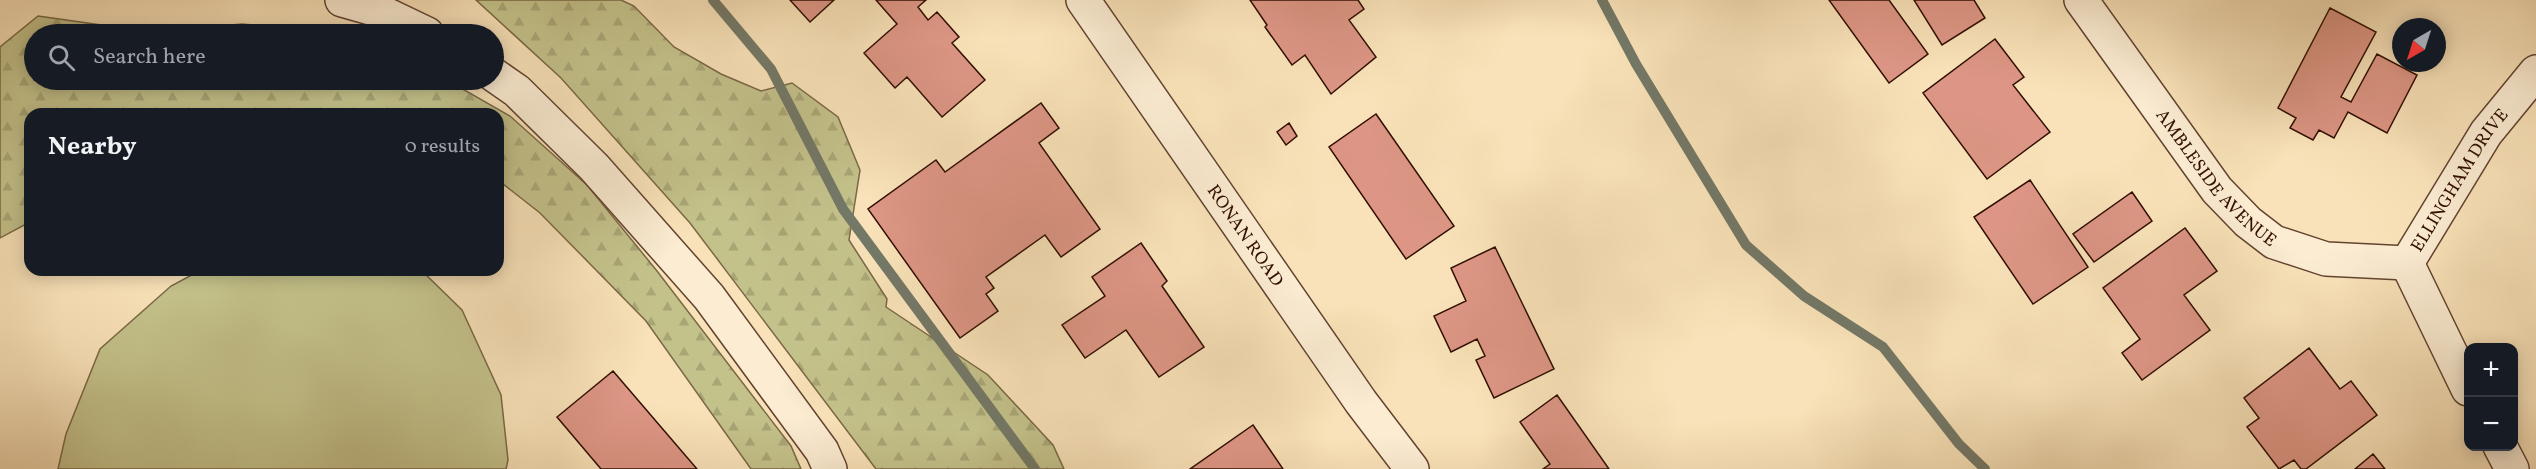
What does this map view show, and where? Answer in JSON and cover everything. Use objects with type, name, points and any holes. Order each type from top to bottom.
[{"type":"street","points":[[342,0],[377,10],[406,24]]},
{"type":"street","name":"RONAN ROAD","points":[[1083,0],[1361,402],[1412,469]]},
{"type":"street","name":"AMBLESIDE AVENUE","points":[[2080,0],[2217,189],[2248,222],[2274,243],[2326,259],[2407,263]]},
{"type":"street","name":"ELLINGHAM DRIVE","points":[[2407,263],[2486,133],[2536,72]]},
{"type":"street","points":[[504,82],[517,91],[594,167],[709,297],[822,450],[830,469]]},
{"type":"street","points":[[2407,263],[2464,378]]},
{"type":"street","points":[[2502,451],[2512,469]]},
{"type":"green space","points":[[476,0],[621,0],[634,6],[674,47],[721,74],[761,91],[792,83],[838,117],[860,170],[849,240],[887,299],[886,307],[988,375],[1053,445],[1064,469],[876,469],[690,223],[561,78]]},
{"type":"green space","points":[[38,16],[94,24],[28,24]]},
{"type":"green space","points":[[24,27],[24,90],[464,90],[496,108],[24,108],[24,225],[0,238],[0,47]]},
{"type":"green space","points":[[504,113],[587,185],[657,271],[791,446],[801,469],[751,469],[646,321],[540,213],[504,185]]},
{"type":"green space","points":[[190,276],[427,276],[462,310],[501,395],[508,460],[506,469],[58,469],[66,434],[100,349],[171,286]]},
{"type":"building","points":[[790,0],[834,0],[810,22]]},
{"type":"building","points":[[876,0],[926,0],[918,7],[928,20],[937,12],[959,37],[952,43],[985,80],[942,117],[907,77],[895,88],[864,53],[897,24]]},
{"type":"building","points":[[1250,0],[1358,0],[1364,9],[1349,20],[1376,57],[1331,94],[1305,55],[1292,65],[1265,27],[1267,25]]},
{"type":"building","points":[[1829,0],[1889,0],[1928,54],[1889,83]]},
{"type":"building","points":[[1914,0],[1974,0],[1985,18],[1942,45]]},
{"type":"building","points":[[2330,8],[2376,32],[2341,97],[2351,102],[2377,54],[2392,62],[2392,72],[2411,72],[2417,75],[2387,133],[2348,112],[2334,138],[2319,130],[2313,140],[2290,128],[2296,118],[2278,108]]},
{"type":"building","points":[[1995,39],[2024,77],[2013,85],[2050,132],[1987,179],[1923,93]]},
{"type":"building","points":[[1041,103],[1059,128],[1039,143],[1100,229],[1061,257],[1045,235],[986,277],[994,288],[986,294],[998,311],[960,338],[868,209],[936,160],[945,172]]},
{"type":"building","points":[[1376,114],[1454,226],[1406,259],[1329,147]]},
{"type":"building","points":[[1289,123],[1297,136],[1286,145],[1277,132]]},
{"type":"building","points":[[2030,180],[2088,267],[2033,304],[1974,217]]},
{"type":"building","points":[[2132,192],[2152,221],[2094,262],[2073,234]]},
{"type":"building","points":[[2185,228],[2217,271],[2184,295],[2210,330],[2142,380],[2122,353],[2140,339],[2103,288]]},
{"type":"building","points":[[1141,243],[1167,281],[1162,286],[1204,347],[1159,377],[1126,330],[1085,358],[1062,325],[1105,296],[1092,277]]},
{"type":"building","points":[[1495,247],[1554,369],[1494,398],[1476,360],[1485,356],[1477,339],[1451,352],[1434,316],[1466,301],[1451,268]]},
{"type":"building","points":[[2309,348],[2340,389],[2351,381],[2377,415],[2306,469],[2301,469],[2294,460],[2279,469],[2247,427],[2259,418],[2244,398]]},
{"type":"building","points":[[613,371],[697,469],[601,469],[557,417]]},
{"type":"building","points":[[1557,395],[1609,469],[1543,469],[1550,464],[1520,422]]},
{"type":"building","points":[[1253,425],[1283,469],[1190,469]]},
{"type":"building","points":[[2373,454],[2385,469],[2355,469]]},
{"type":"waterway","points":[[713,0],[771,69],[843,209],[1035,469]]},
{"type":"waterway","points":[[1602,0],[1636,64],[1746,245],[1804,296],[1883,347],[1959,444],[1985,469]]}]
